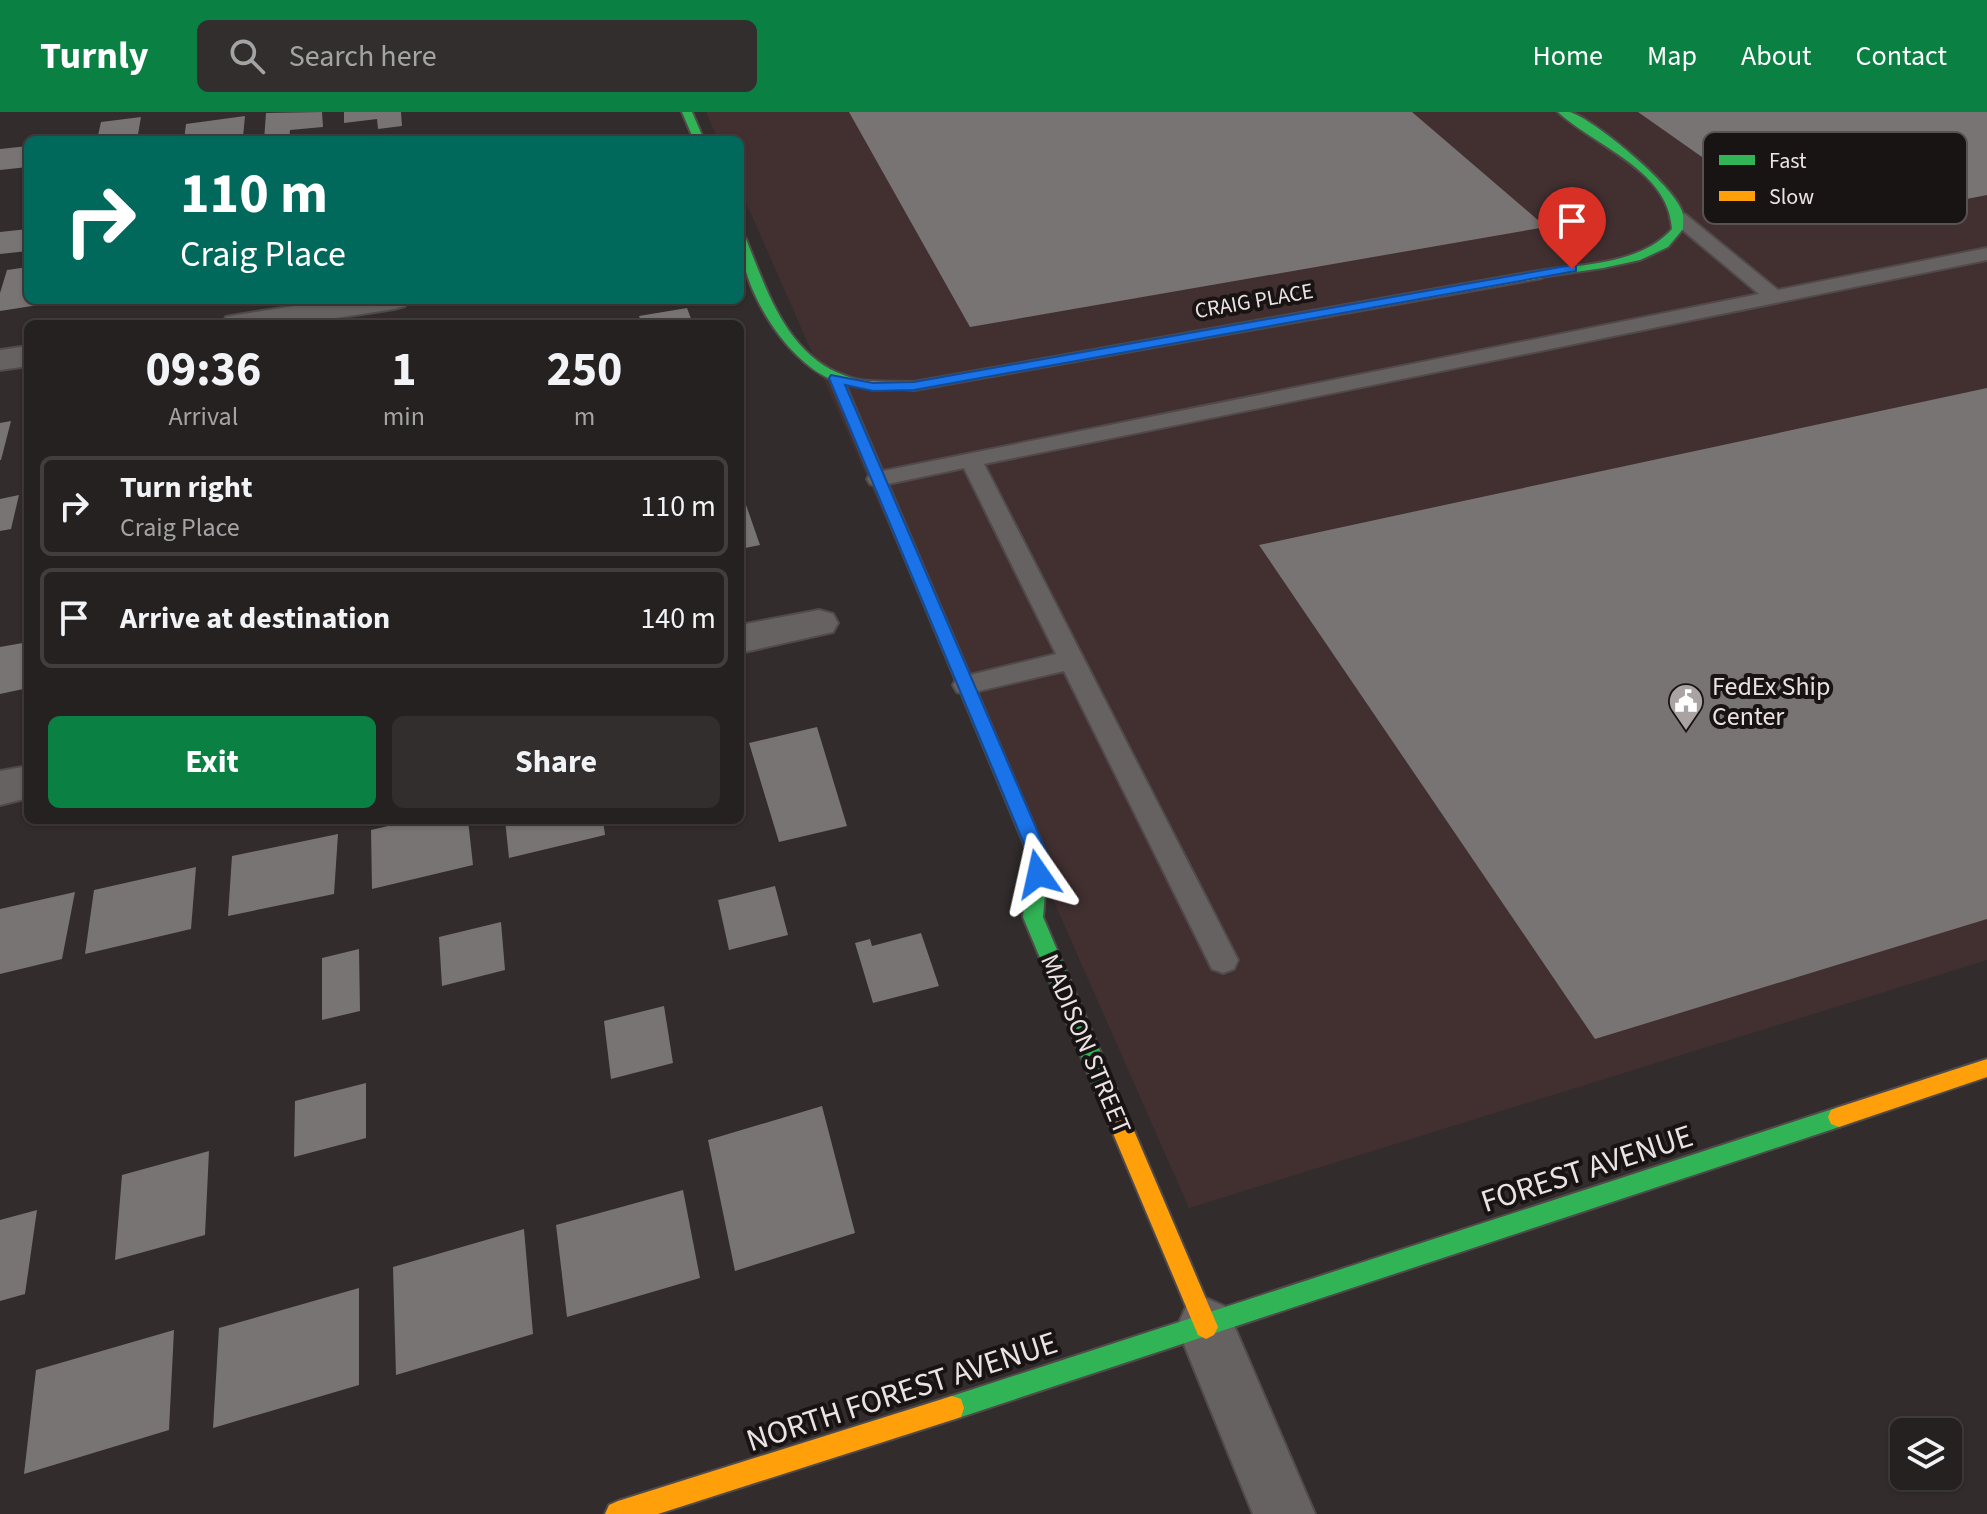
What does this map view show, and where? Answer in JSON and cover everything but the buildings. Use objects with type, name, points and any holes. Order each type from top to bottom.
[{"type":"street","points":[[687,112],[697,136]]},
{"type":"street","points":[[1563,112],[1662,184],[1674,201],[1677,226]]},
{"type":"street","name":"CRAIG PLACE","points":[[836,378],[873,387],[930,383],[1603,263],[1659,246],[1677,226]]},
{"type":"street","points":[[744,248],[775,322],[791,346],[812,367],[836,378]]},
{"type":"street","points":[[263,320],[368,304]]},
{"type":"street","points":[[0,360],[24,357]]},
{"type":"street","name":"MADISON STREET","points":[[836,378],[1039,858],[1033,917],[1284,1514]]},
{"type":"street","points":[[744,638],[819,623]]},
{"type":"street","points":[[0,788],[24,783]]},
{"type":"street","name":"FOREST AVENUE","points":[[1206,1327],[1987,1068]]},
{"type":"street","name":"NORTH FOREST AVENUE","points":[[618,1514],[1206,1327]]},
{"type":"lane","points":[[1677,226],[1774,297]]},
{"type":"lane","points":[[878,479],[1987,254]]},
{"type":"lane","points":[[971,460],[1223,960]]},
{"type":"lane","points":[[966,685],[1071,660]]},
{"type":"shaded area","points":[[706,112],[1987,112],[1987,960],[1189,1208],[744,198],[744,136],[716,136]]},
{"type":"traffic: fast","points":[[687,112],[697,136]]},
{"type":"traffic: fast","points":[[1538,275],[1636,257],[1664,245],[1677,229],[1676,211],[1664,191],[1645,171],[1563,112]]},
{"type":"traffic: fast","points":[[744,249],[766,301],[788,340],[820,369],[859,383],[914,386],[1278,321]]},
{"type":"traffic: fast","points":[[836,378],[1039,858],[1033,917],[1118,1119]]},
{"type":"traffic: fast","points":[[952,1408],[1839,1117]]},
{"type":"traffic: slow","points":[[1278,321],[1538,275]]},
{"type":"traffic: slow","points":[[1839,1117],[1987,1068]]},
{"type":"traffic: slow","points":[[1118,1119],[1206,1327]]},
{"type":"traffic: slow","points":[[618,1514],[952,1408]]},
{"type":"place","name":"FedEx Ship Center","points":[[1686,732]]},
{"type":"route","points":[[1038,874],[1039,858],[836,378],[873,387],[914,386],[1572,269]]}]
